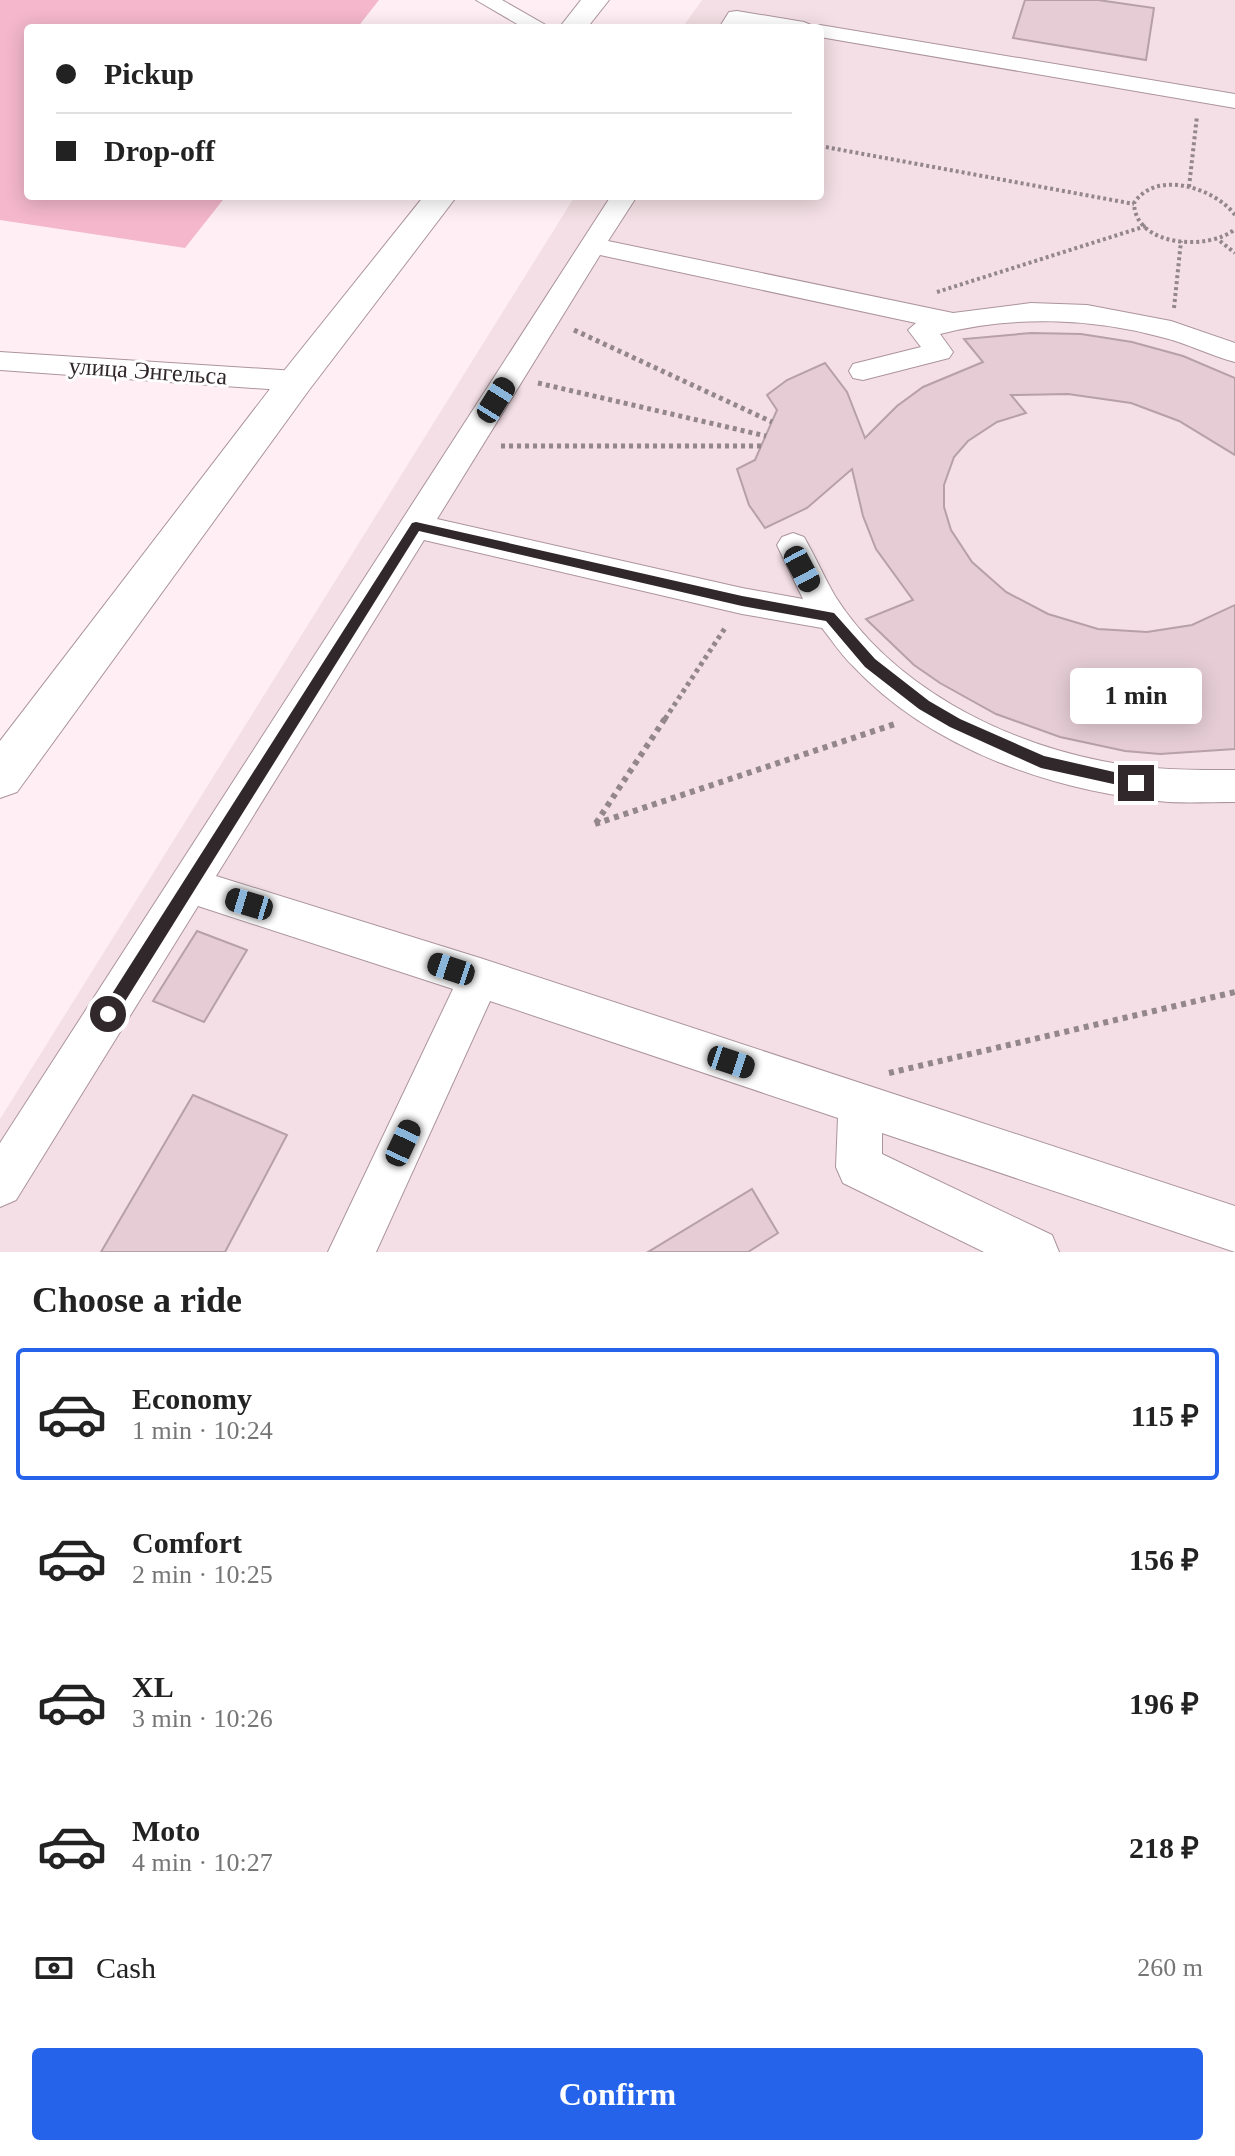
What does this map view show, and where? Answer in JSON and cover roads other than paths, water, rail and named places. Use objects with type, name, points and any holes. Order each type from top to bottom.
[{"type":"main road","points":[[576,24],[595,0]]},
{"type":"main road","points":[[0,778],[296,381],[438,200]]},
{"type":"street","points":[[486,0],[532,24]]},
{"type":"street","points":[[733,24],[737,17],[780,24]]},
{"type":"street","points":[[824,32],[1235,101]]},
{"type":"street","points":[[0,1184],[622,200]]},
{"type":"street","points":[[593,246],[905,316],[953,322],[1004,314],[1059,312],[1114,318],[1171,330],[1235,353]]},
{"type":"street","points":[[863,371],[939,352],[905,316]]},
{"type":"street","name":"улица Энгельса","points":[[0,361],[296,381]]},
{"type":"street","points":[[416,526],[742,601],[829,616]]},
{"type":"street","points":[[793,545],[802,569],[829,616],[870,663],[934,711],[1023,755],[1072,771],[1173,787],[1235,786]]},
{"type":"street","points":[[190,886],[480,978],[869,1090],[1235,1229]]},
{"type":"street","points":[[352,1252],[480,978]]},
{"type":"street","points":[[869,1090],[859,1167],[1035,1252]]}]
